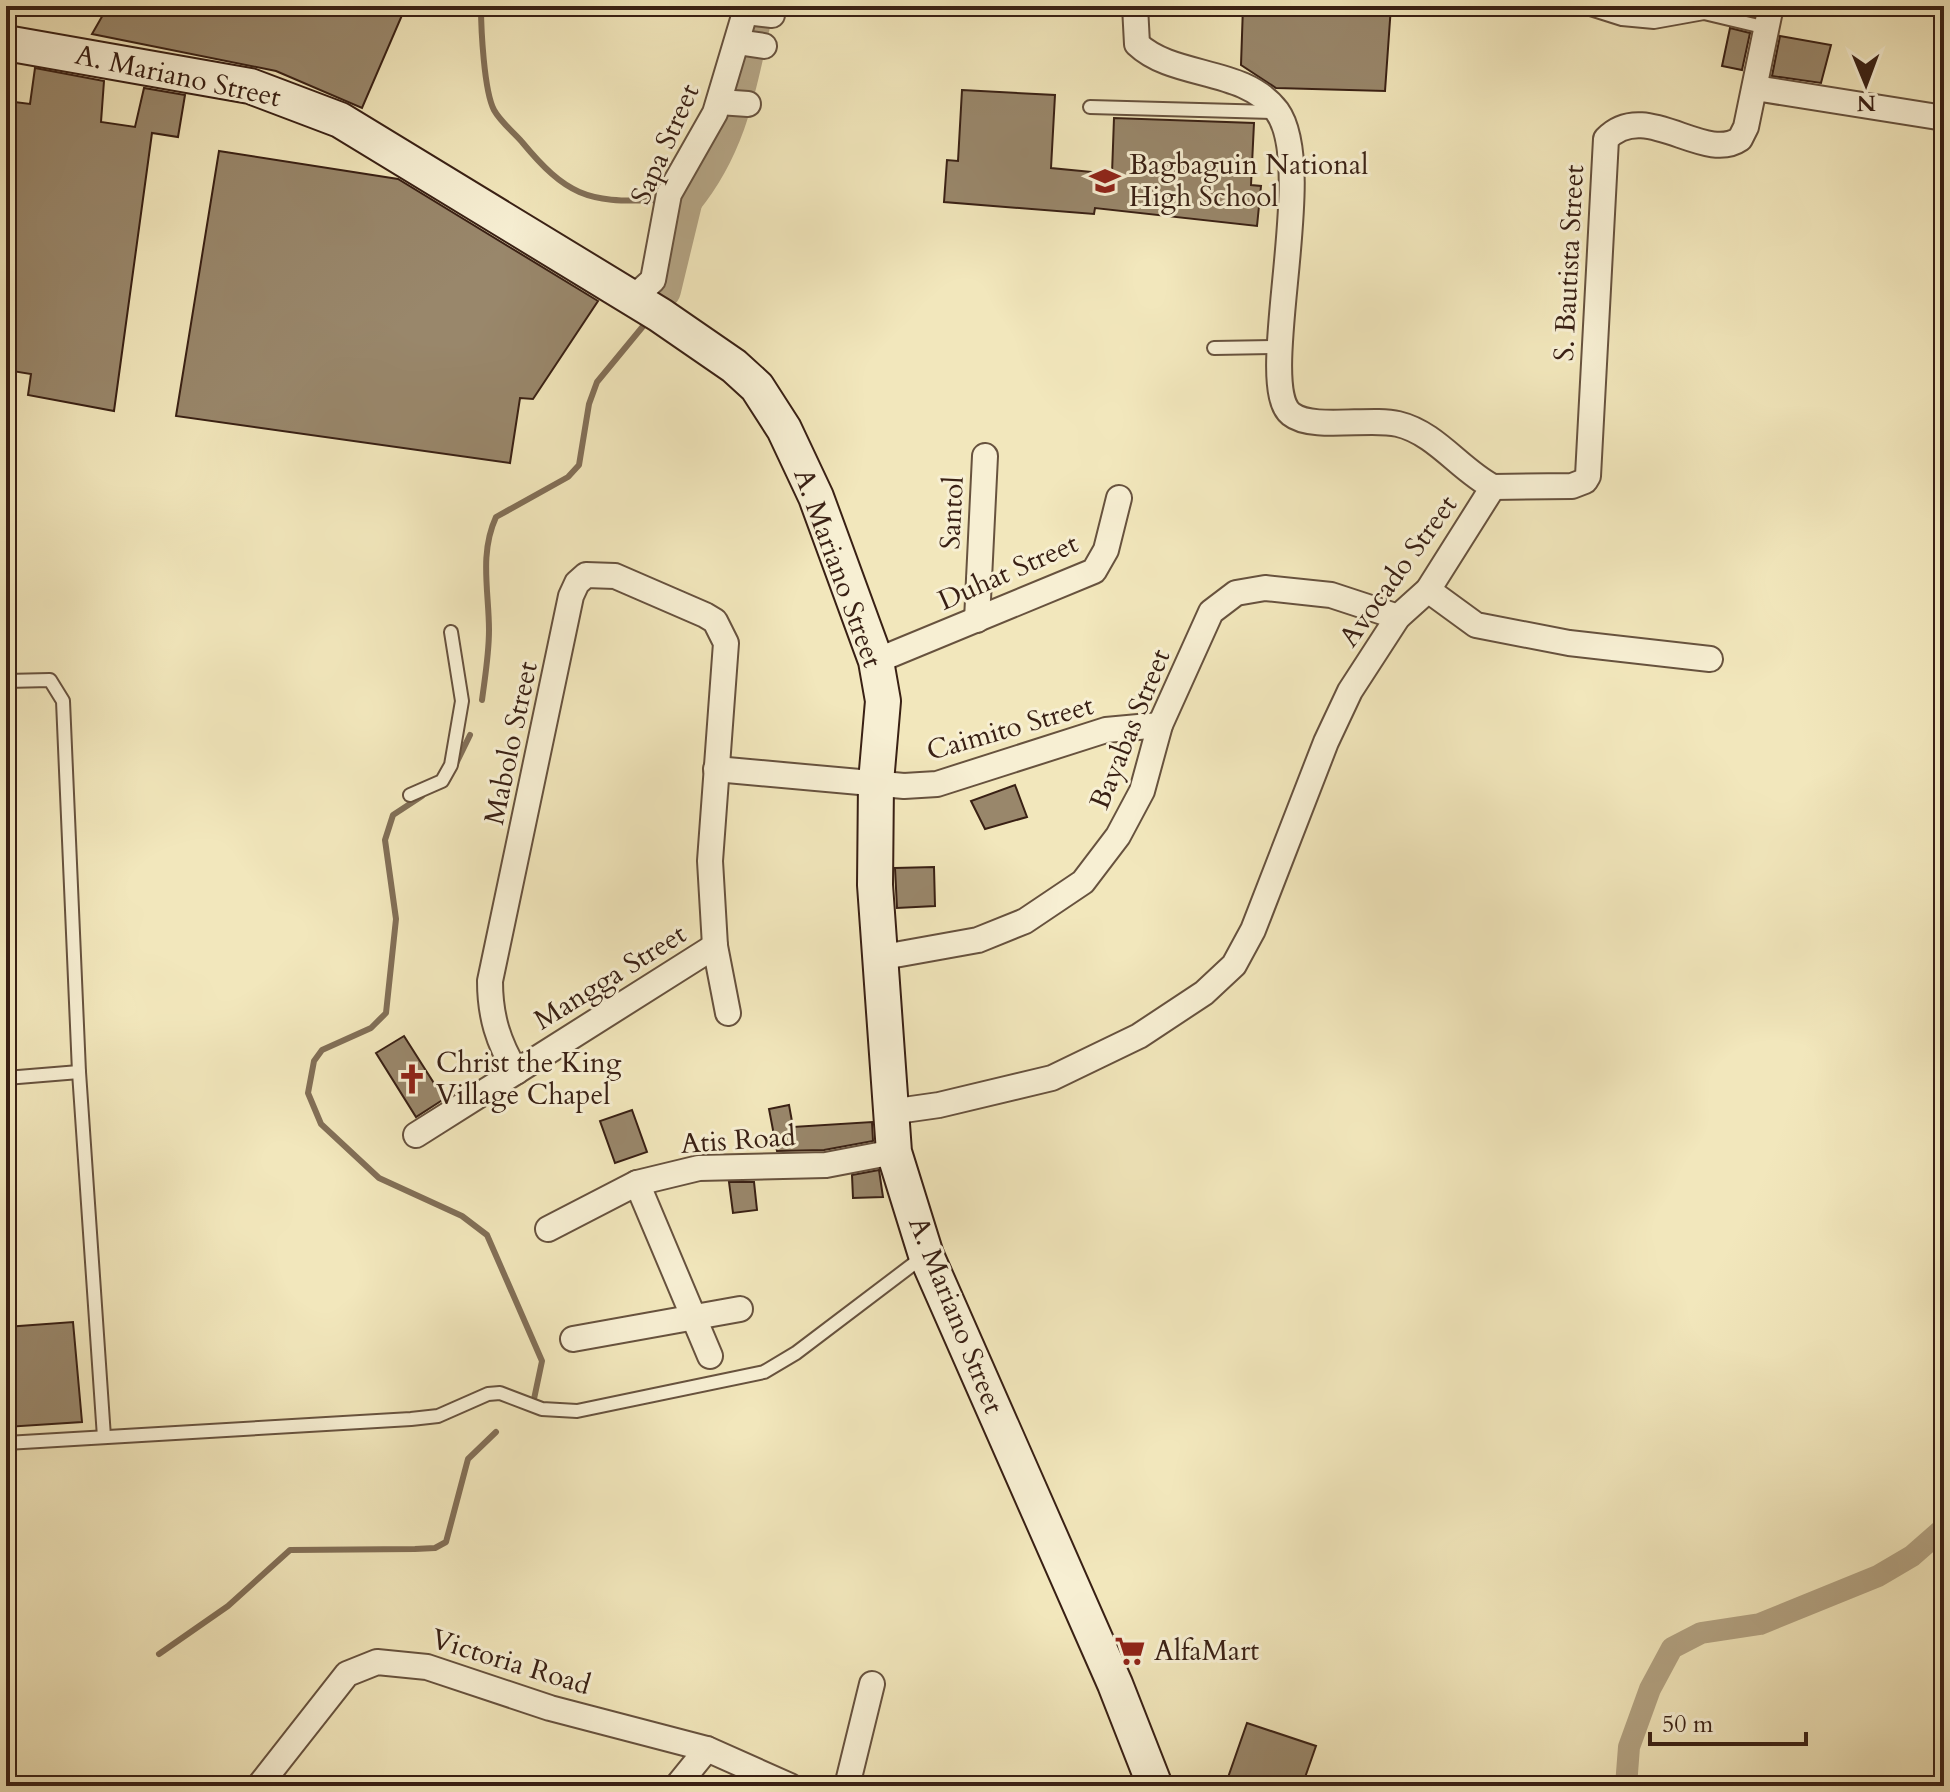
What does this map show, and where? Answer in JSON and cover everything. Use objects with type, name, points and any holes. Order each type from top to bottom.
[{"type":"street","points":[[1135,6],[1137,44],[1150,56],[1222,77],[1261,97],[1277,112]]},
{"type":"street","name":"Sapa Street","points":[[644,306],[653,280],[669,194],[732,103],[756,12]]},
{"type":"street","name":"S. Bautista Street","points":[[1493,487],[1572,486],[1585,481],[1588,476],[1606,139],[1618,128],[1637,124],[1733,144],[1746,127],[1769,17]]},
{"type":"street","name":"A. Mariano Street","points":[[6,43],[250,86],[340,120],[644,306],[734,366],[757,387],[777,418],[816,497],[876,661],[883,701],[876,782],[878,958],[894,1152],[926,1255],[1115,1684],[1155,1786]]},
{"type":"street","points":[[1755,88],[1944,118]]},
{"type":"street","name":"Avocado Street","points":[[890,1112],[939,1105],[1052,1078],[1139,1036],[1224,976],[1234,965],[1253,930],[1326,742],[1350,691],[1398,617],[1428,590],[1493,487],[1476,478],[1416,430],[1396,423],[1303,420],[1289,414],[1282,400],[1279,347],[1293,173],[1291,153],[1277,112]]},
{"type":"street","name":"Santol","points":[[977,620],[985,456]]},
{"type":"street","name":"Duhat Street","points":[[876,661],[1094,571],[1102,563],[1119,498]]},
{"type":"street","name":"Mabolo Street","points":[[516,1072],[495,1031],[490,1006],[490,981],[571,596],[577,583],[586,575],[615,576],[705,615],[722,631]]},
{"type":"street","name":"Bayabas Street","points":[[878,958],[978,940],[1025,921],[1083,882],[1118,836],[1142,791],[1160,725],[1211,612],[1236,593],[1265,588],[1331,595],[1398,617]]},
{"type":"street","points":[[1428,590],[1476,625],[1569,643],[1710,659]]},
{"type":"street","name":"Mangga Street","points":[[722,631],[726,656],[710,861],[715,946],[728,1013]]},
{"type":"street","name":"Caimito Street","points":[[876,782],[937,784],[1044,747],[1106,730],[1160,725]]},
{"type":"street","points":[[716,769],[876,782]]},
{"type":"street","name":"Mangga Street","points":[[416,1135],[715,946]]},
{"type":"street","name":"Atis Road","points":[[548,1229],[637,1183],[699,1168],[826,1165],[894,1152]]},
{"type":"street","points":[[637,1183],[710,1356]]},
{"type":"street","points":[[573,1339],[740,1309]]},
{"type":"street","name":"Victoria Road","points":[[259,1786],[347,1674],[377,1662],[427,1667],[550,1708],[707,1749],[790,1786]]},
{"type":"street","points":[[847,1786],[872,1684]]},
{"type":"street","points":[[677,1786],[707,1749]]},
{"type":"lane","points":[[1581,6],[1622,19],[1654,22],[1704,13],[1769,17]]},
{"type":"lane","points":[[1090,107],[1277,112]]},
{"type":"lane","points":[[1214,348],[1279,347]]},
{"type":"lane","points":[[410,795],[442,781],[451,765],[461,719],[462,692],[451,632]]},
{"type":"lane","points":[[6,681],[50,680],[63,701],[79,1072],[104,1437]]},
{"type":"lane","points":[[6,1078],[79,1072]]},
{"type":"lane","points":[[6,1443],[411,1419],[438,1416],[472,1399],[500,1393],[542,1409],[577,1411],[742,1377],[780,1364],[926,1255]]},
{"type":"building","points":[[108,6],[406,6],[362,108],[276,71],[92,34]]},
{"type":"building","points":[[1243,6],[1391,6],[1385,91],[1276,88],[1241,65]]},
{"type":"building","points":[[1730,28],[1750,33],[1742,70],[1722,66]]},
{"type":"building","points":[[1780,36],[1831,45],[1821,83],[1772,76]]},
{"type":"building","points":[[35,68],[104,81],[101,122],[135,127],[144,88],[185,95],[178,137],[152,133],[114,411],[28,395],[31,374],[6,370],[6,101],[30,104]]},
{"type":"building","name":"Bagbaguin National High School","points":[[962,90],[1055,95],[1051,168],[1112,174],[1114,118],[1254,123],[1251,185],[1261,186],[1257,226],[1095,208],[1094,214],[944,202],[947,160],[958,161]]},
{"type":"building","points":[[219,151],[398,179],[598,301],[533,399],[520,398],[510,463],[176,416]]},
{"type":"building","points":[[1015,785],[1027,817],[985,829],[971,801]]},
{"type":"building","points":[[934,867],[935,906],[897,908],[895,868]]},
{"type":"building","name":"Christ the King Village Chapel","points":[[404,1036],[444,1099],[416,1117],[376,1053]]},
{"type":"building","points":[[789,1105],[793,1127],[872,1122],[873,1141],[824,1150],[777,1151],[769,1109]]},
{"type":"building","points":[[632,1110],[647,1152],[615,1163],[600,1121]]},
{"type":"building","points":[[879,1170],[883,1197],[853,1198],[852,1175]]},
{"type":"building","points":[[729,1182],[754,1182],[757,1210],[733,1213]]},
{"type":"building","points":[[73,1322],[82,1422],[6,1427],[6,1327]]},
{"type":"building","points":[[1247,1723],[1316,1746],[1302,1786],[1225,1786]]},
{"type":"waterway","points":[[481,6],[488,89],[494,110],[503,122],[552,174],[579,192],[611,200],[654,200]]},
{"type":"waterway","points":[[673,200],[684,199],[700,177],[723,133],[754,12]]},
{"type":"waterway","points":[[662,290],[684,199]]},
{"type":"waterway","points":[[482,700],[489,639],[486,559],[496,517],[568,477],[579,465],[589,404],[597,382],[649,319]]},
{"type":"waterway","points":[[448,780],[470,735]]},
{"type":"waterway","points":[[422,796],[393,815],[385,840],[396,919],[386,1013],[371,1028],[322,1050],[314,1061],[308,1093],[321,1124],[379,1178],[462,1216],[487,1235],[542,1361],[534,1399]]},
{"type":"waterway","points":[[159,1654],[228,1606],[290,1550],[435,1548],[446,1542],[468,1459],[496,1432]]},
{"type":"waterway","points":[[1626,1786],[1629,1747],[1650,1689],[1672,1648],[1701,1633],[1760,1624],[1878,1576],[1912,1556],[1944,1528]]},
{"type":"place","name":"Bagbaguin National High School","points":[[1105,181]]},
{"type":"place","name":"Christ the King Village Chapel","points":[[412,1079]]},
{"type":"place","name":"AlfaMart","points":[[1130,1651]]}]
